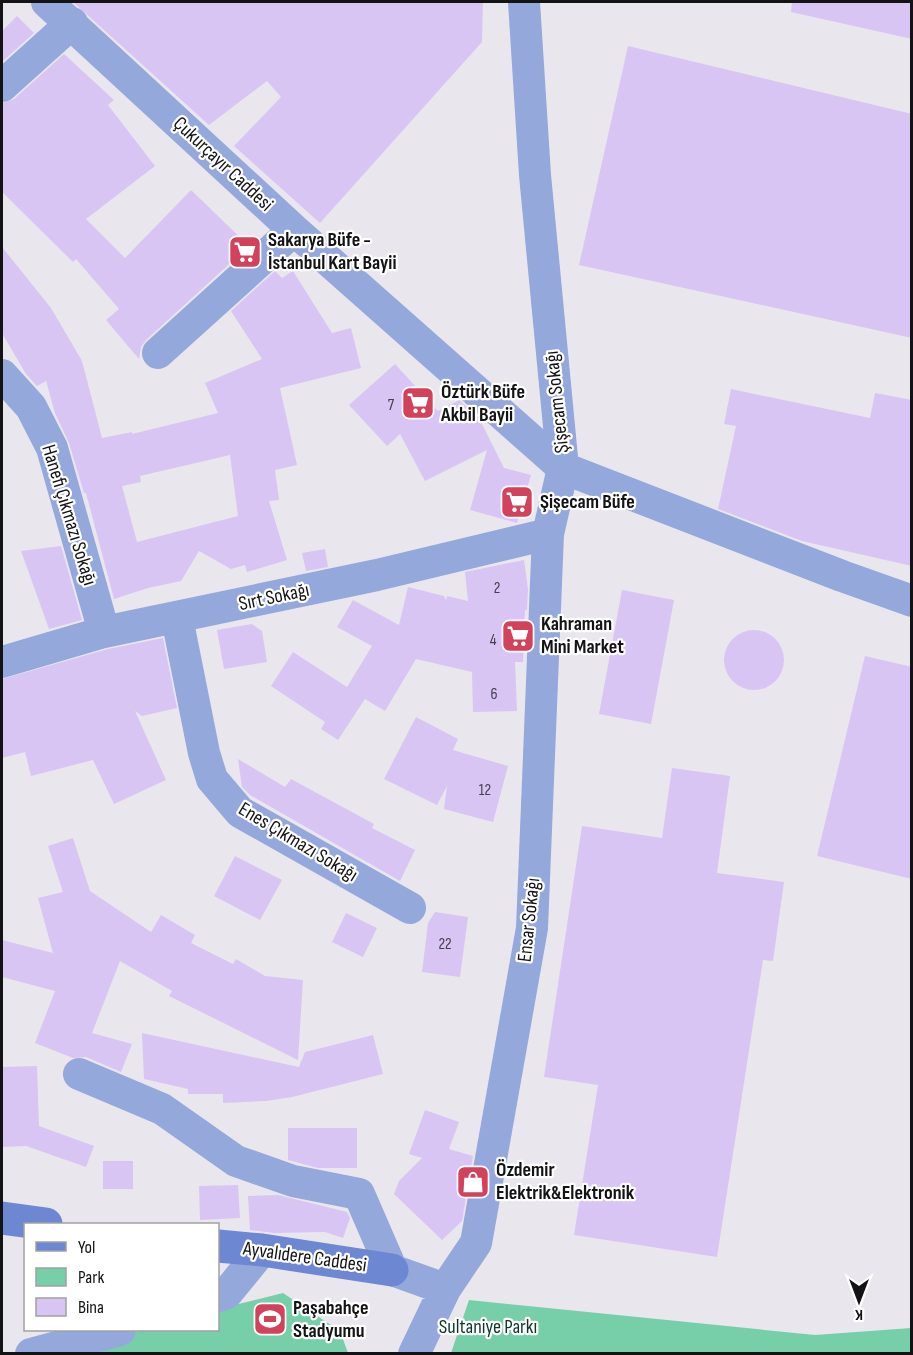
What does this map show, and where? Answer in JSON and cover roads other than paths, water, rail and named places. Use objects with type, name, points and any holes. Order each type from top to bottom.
[{"type":"street","name":"Çukurçayır Caddesi","points":[[47,2],[294,230],[563,468]]},
{"type":"street","name":"Şişecam Sokağı","points":[[524,2],[535,175],[563,468],[842,576],[912,600]]},
{"type":"street","points":[[2,86],[72,23]]},
{"type":"street","points":[[158,353],[294,230]]},
{"type":"street","name":"Hanefi Çıkmazı Sokağı","points":[[2,375],[32,407],[51,448],[104,632]]},
{"type":"street","name":"Ensar Sokağı","points":[[414,1353],[445,1289],[476,1243],[532,928],[548,534],[563,468]]},
{"type":"street","name":"Sırt Sokağı","points":[[2,662],[104,632],[377,575],[548,534]]},
{"type":"street","name":"Enes Çıkmazı Sokağı","points":[[177,618],[204,753],[212,779],[240,812],[410,908]]},
{"type":"street","points":[[79,1074],[162,1108],[236,1161],[294,1181],[358,1194],[392,1270],[445,1289]]},
{"type":"street","points":[[2,1218],[39,1223]]},
{"type":"street","name":"Ayvalıdere Caddesi","points":[[219,1246],[262,1250],[392,1270]]},
{"type":"street","points":[[219,1296],[227,1293],[262,1250]]},
{"type":"street","points":[[31,1353],[113,1331]]},
{"type":"place","name":"Sakarya Büfe - İstanbul Kart Bayii","points":[[245,252]]},
{"type":"place","name":"Öztürk Büfe Akbil Bayii","points":[[418,403]]},
{"type":"place","name":"Şişecam Büfe","points":[[517,502]]},
{"type":"place","name":"Kahraman Mini Market","points":[[518,636]]},
{"type":"place","name":"Özdemir Elektrik&Elektronik","points":[[473,1182]]},
{"type":"place","name":"Paşabahçe Stadyumu","points":[[270,1319]]},
{"type":"park label","name":"Sultaniye Parkı","points":[[488,1327]]}]
